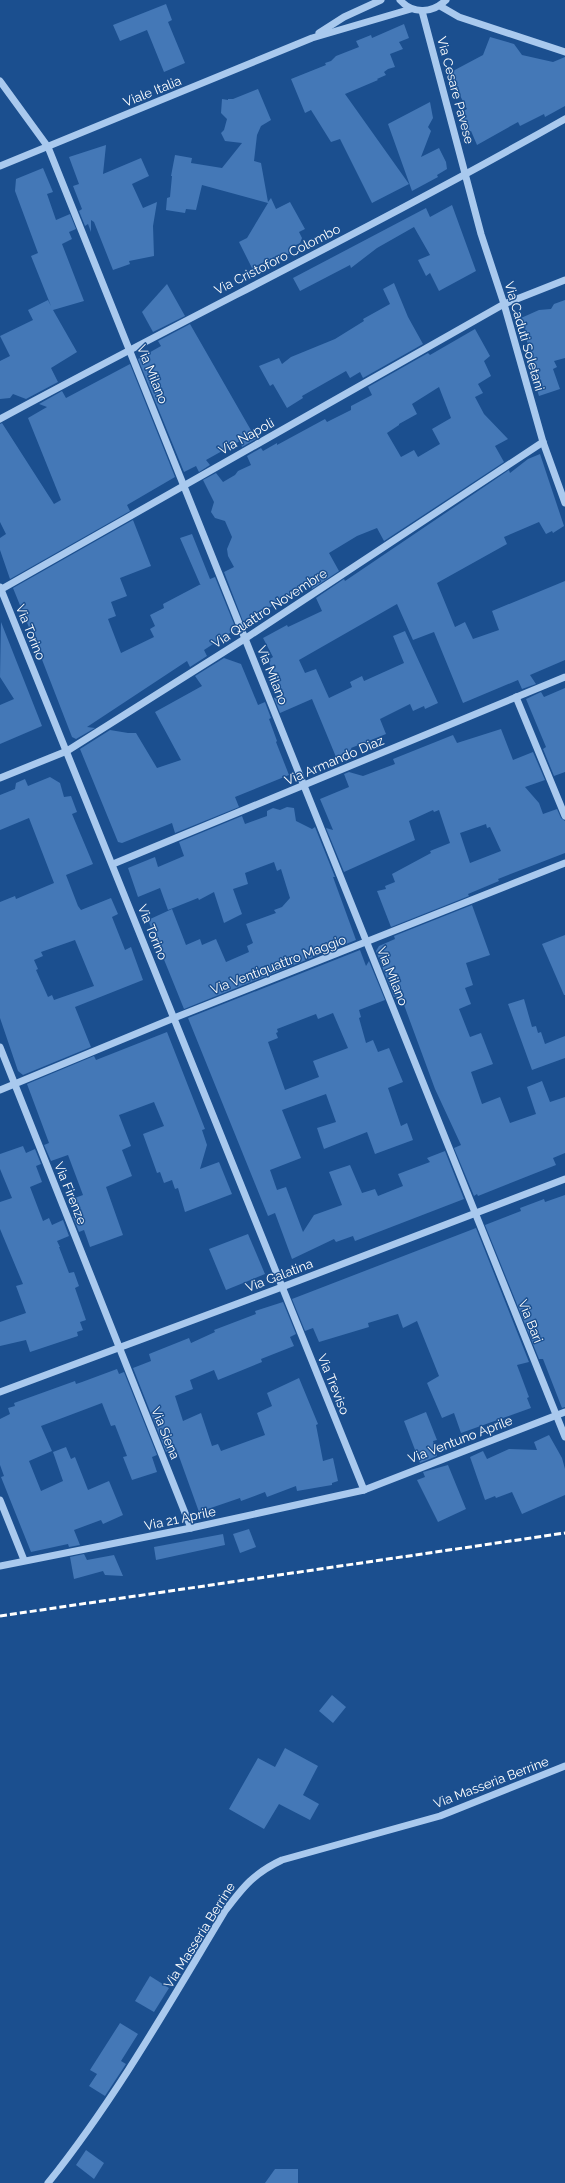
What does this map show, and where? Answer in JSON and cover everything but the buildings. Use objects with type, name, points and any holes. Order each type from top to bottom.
[{"type":"street","name":"Viale Italia","points":[[312,38],[344,17],[381,0]]},
{"type":"street","name":"Viale Italia","points":[[400,0],[411,9]]},
{"type":"street","name":"Viale Italia","points":[[0,166],[312,38],[411,9],[422,11],[440,6],[446,0]]},
{"type":"street","points":[[440,6],[458,17],[565,52]]},
{"type":"street","name":"Via Cesare Pavese","points":[[422,11],[467,175]]},
{"type":"street","name":"Via Milano","points":[[0,81],[48,147],[246,638],[474,1213]]},
{"type":"street","name":"Via Cristoforo Colombo","points":[[0,419],[130,349],[467,175],[565,119]]},
{"type":"street","name":"Via Caduti Soletani","points":[[467,175],[482,234],[504,304],[543,442],[565,503]]},
{"type":"street","name":"Via Napoli","points":[[0,589],[504,304],[565,280]]},
{"type":"street","name":"Via Quattro Novembre","points":[[0,778],[67,751],[246,638],[543,442]]},
{"type":"street","name":"Via Torino","points":[[0,589],[113,864],[282,1287]]},
{"type":"street","name":"Via Armando Diaz","points":[[113,864],[565,677]]},
{"type":"street","points":[[516,697],[565,816]]},
{"type":"street","name":"Via Ventiquattro Maggio","points":[[0,1090],[174,1018],[565,863]]},
{"type":"street","name":"Via Firenze","points":[[0,1048],[120,1348]]},
{"type":"street","name":"Via Galatina","points":[[0,1392],[282,1287],[565,1179]]},
{"type":"street","name":"Via Bari","points":[[474,1213],[565,1438]]},
{"type":"street","name":"Via Treviso","points":[[282,1287],[364,1490]]},
{"type":"street","name":"Via Siena","points":[[120,1348],[191,1528]]},
{"type":"street","name":"Via Ventuno Aprile","points":[[364,1490],[565,1412]]},
{"type":"street","name":"Via 21 Aprile","points":[[0,1566],[24,1560],[191,1528],[364,1490]]},
{"type":"street","points":[[0,1500],[24,1560]]},
{"type":"street","name":"Via Masseria Berrine","points":[[48,2183],[83,2138],[125,2078],[225,1911],[244,1885],[263,1869],[282,1860],[440,1816],[565,1766]]},
{"type":"railway","points":[[0,1616],[565,1533]]}]
